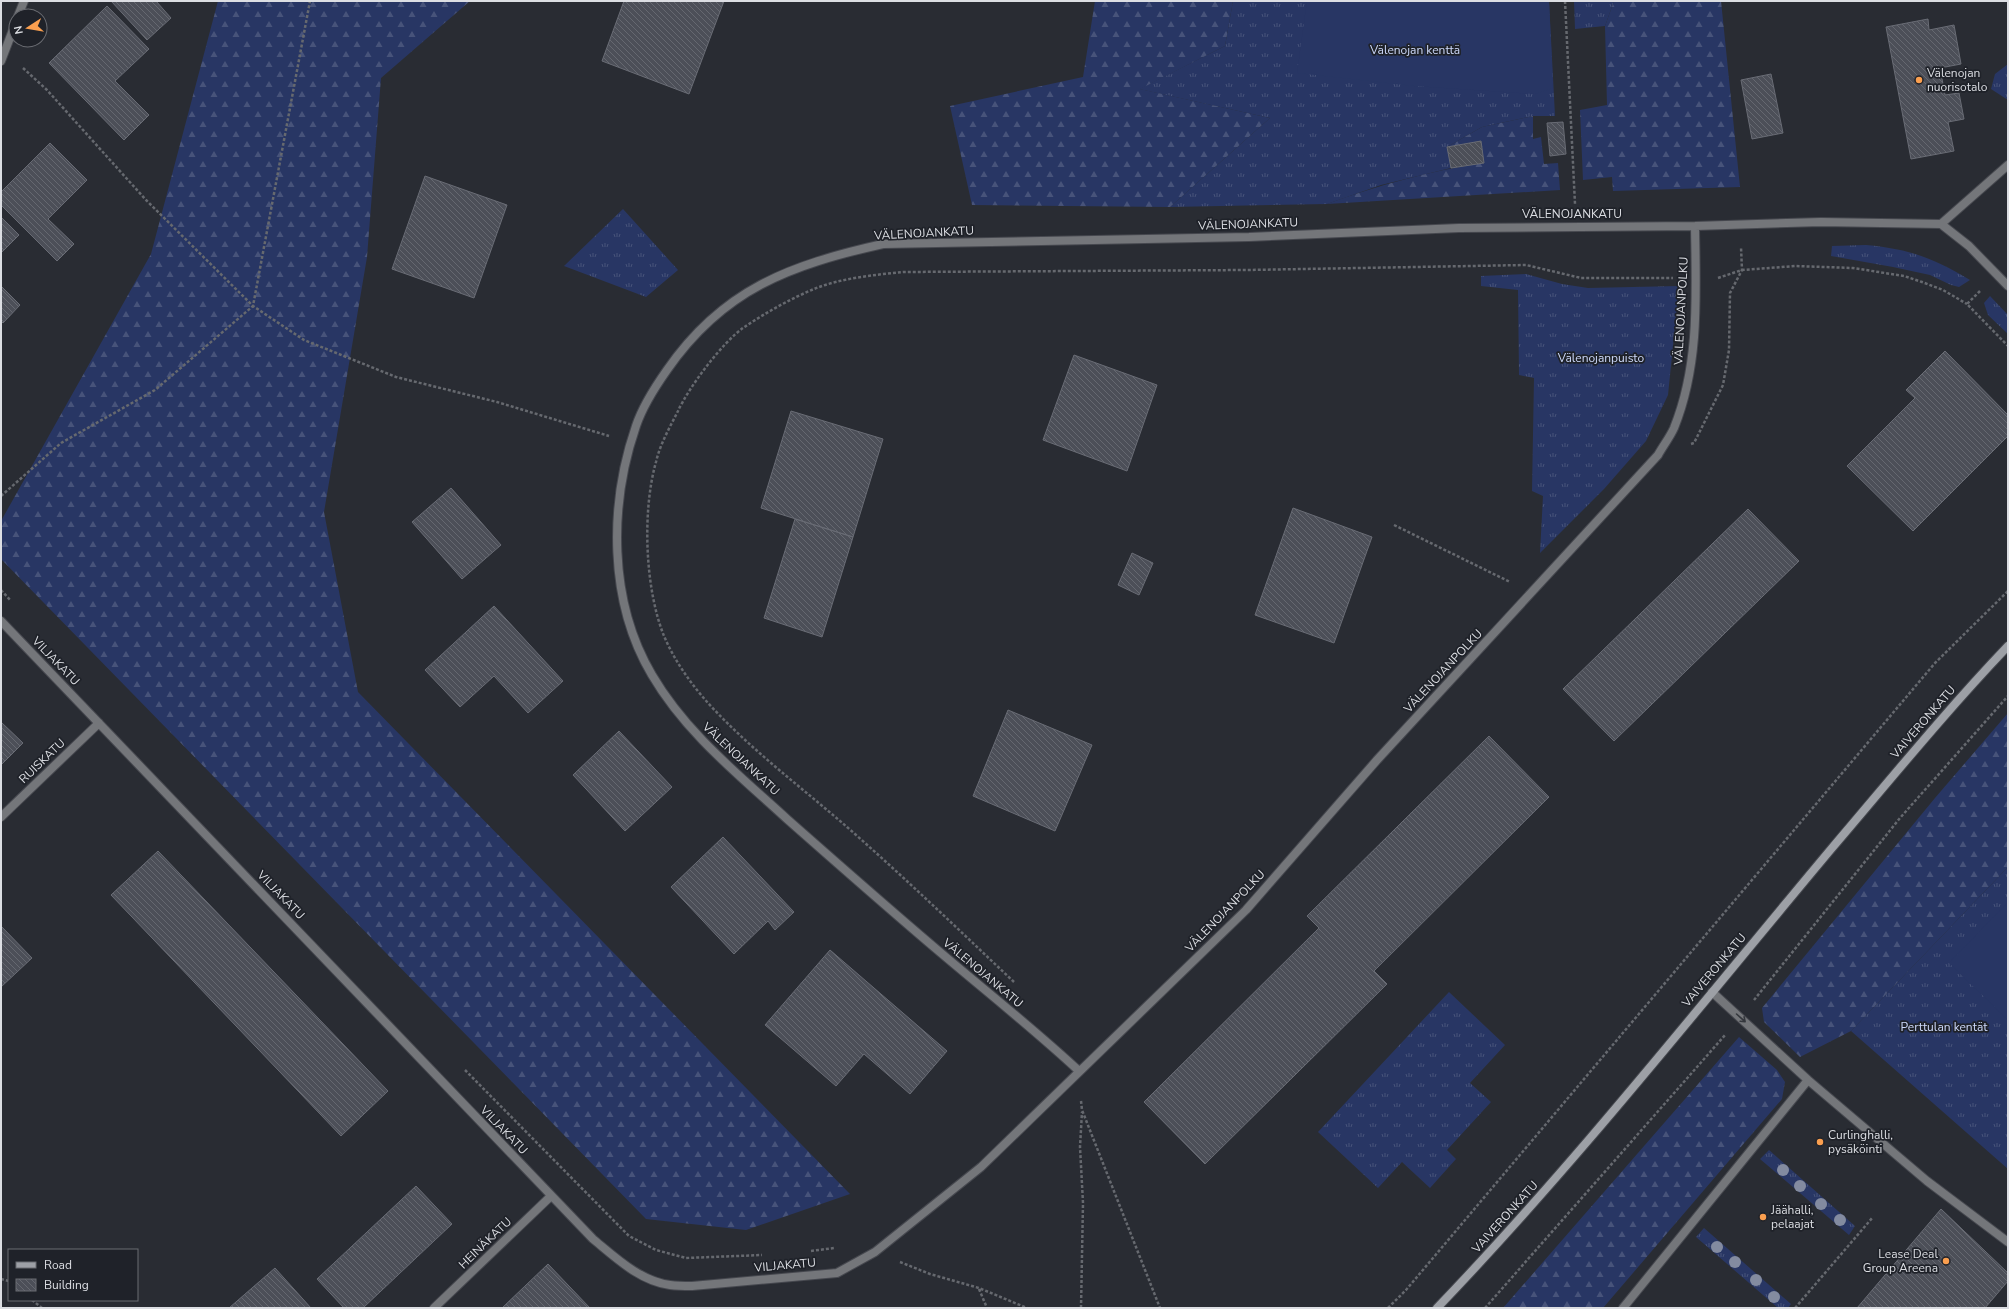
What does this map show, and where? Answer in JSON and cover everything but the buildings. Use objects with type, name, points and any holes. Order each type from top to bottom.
[{"type":"main road","name":"VAIVERONKATU","points":[[1437,1308],[1495,1248],[1590,1139],[1913,751],[2008,646]]},
{"type":"street","points":[[1,61],[3,50],[8,39]]},
{"type":"street","points":[[2008,165],[1941,224],[1969,246],[2008,286]]},
{"type":"street","name":"VÄLENOJANKATU","points":[[1079,1071],[874,897],[708,747],[676,712],[650,673],[635,637],[624,600],[618,562],[617,522],[621,481],[631,441],[641,410],[678,354],[701,327],[728,305],[769,279],[796,267],[836,255],[883,244],[1249,237],[1459,228],[1695,226],[1821,222],[1941,224]]},
{"type":"street","name":"VÄLENOJANPOLKU","points":[[1079,1071],[1246,910],[1377,760],[1658,455],[1673,430],[1686,392],[1694,352],[1696,278],[1695,226]]},
{"type":"street","name":"VILJAKATU","points":[[1,621],[593,1239],[624,1266],[654,1281],[670,1286],[692,1286],[837,1273],[876,1252],[980,1167],[1079,1071]]},
{"type":"street","name":"RUISKATU","points":[[1,817],[99,723]]},
{"type":"street","points":[[1712,992],[1808,1080],[1926,1181],[2008,1242]]},
{"type":"street","points":[[1623,1308],[1808,1080]]},
{"type":"street","name":"HEINÄKATU","points":[[434,1308],[551,1196]]},
{"type":"path","points":[[1,496],[61,443],[155,390],[252,306],[310,1]]},
{"type":"path","points":[[1566,1],[1576,226]]},
{"type":"path","points":[[3,50],[47,90],[146,200],[252,306],[304,340],[396,377],[497,402],[631,441]]},
{"type":"path","points":[[1658,455],[1694,443],[1723,385],[1729,350],[1730,294],[1742,270],[1740,225]]},
{"type":"path","points":[[1019,987],[850,830],[746,740],[707,702],[682,669],[664,635],[653,592],[647,549],[649,505],[655,462],[665,437],[684,398],[711,362],[742,329],[786,303],[816,288],[861,277],[903,272],[1240,270],[1526,265],[1581,278],[1717,279],[1742,270],[1795,266],[1853,268],[1904,276],[1922,282],[1943,290],[1967,304],[2008,346]]},
{"type":"path","points":[[1967,304],[1996,274]]},
{"type":"path","points":[[1394,525],[1531,593]]},
{"type":"path","points":[[1,590],[12,602]]},
{"type":"path","points":[[1388,1308],[1406,1290],[1935,663],[2008,590]]},
{"type":"path","points":[[463,1068],[629,1236],[656,1250],[686,1258],[768,1254]]},
{"type":"path","points":[[1079,1071],[1082,1110],[1080,1147],[1083,1203],[1081,1308]]},
{"type":"path","points":[[1082,1110],[1160,1308]]},
{"type":"path","points":[[1795,1308],[1873,1217]]},
{"type":"path","points":[[809,1251],[836,1247]]},
{"type":"path","points":[[876,1252],[930,1274],[978,1288],[1027,1308]]},
{"type":"path","points":[[978,1288],[987,1308]]},
{"type":"path","points":[[33,1301],[42,1308]]},
{"type":"green space","points":[[218,1],[470,1],[381,78],[367,257],[324,512],[358,692],[850,1194],[746,1230],[646,1219],[1,559],[1,521],[151,254]]},
{"type":"green space","points":[[1095,1],[1233,1],[1225,46],[1140,89],[1270,118],[1170,207],[972,205],[950,106],[1083,77]]},
{"type":"green space","points":[[1233,1],[1549,1],[1555,116],[1533,116],[1482,127],[1447,147],[1451,168],[1381,185],[1327,204],[1170,207],[1270,118],[1139,89],[1225,46]]},
{"type":"green space","name":"Välenojan kenttä","points":[[1307,1],[1549,1],[1553,88],[1535,94],[1414,86],[1297,73]]},
{"type":"green space","points":[[1574,1],[1614,1],[1605,26],[1575,29]]},
{"type":"green space","points":[[1614,1],[1721,1],[1740,187],[1613,191],[1612,177],[1583,180],[1580,110],[1607,105],[1605,26]]},
{"type":"green space","points":[[2008,64],[2008,100],[1991,89],[1995,74]]},
{"type":"green space","points":[[1533,116],[1533,139],[1541,137],[1544,164],[1558,163],[1560,190],[1327,204],[1404,179],[1484,163],[1481,141],[1447,147],[1482,127]]},
{"type":"green space","points":[[623,209],[678,270],[646,297],[564,266]]},
{"type":"green space","points":[[1866,245],[1896,249],[1921,256],[1932,260],[1970,280],[1959,287],[1951,285],[1930,275],[1831,256],[1832,246]]},
{"type":"green space","name":"Välenojanpuisto","points":[[1526,274],[1562,284],[1588,288],[1679,286],[1668,395],[1646,441],[1604,489],[1540,553],[1543,496],[1532,491],[1534,378],[1519,375],[1518,290],[1481,286],[1481,276]]},
{"type":"green space","points":[[1990,296],[2008,315],[2008,334],[1988,315],[1984,303]]},
{"type":"green space","points":[[2008,713],[2008,867],[1851,1031],[1800,1057],[1764,1022],[1762,1008],[1935,798]]},
{"type":"green space","name":"Perttulan kentät","points":[[2008,867],[2008,1169],[1851,1031]]},
{"type":"green space","points":[[2008,902],[2008,1020],[1949,963]]},
{"type":"green space","points":[[1449,992],[1505,1045],[1470,1083],[1491,1102],[1447,1150],[1456,1159],[1430,1188],[1402,1162],[1378,1188],[1318,1132]]},
{"type":"green space","points":[[1739,1037],[1777,1070],[1785,1082],[1782,1099],[1603,1308],[1503,1308]]},
{"type":"green space","points":[[1769,1150],[1855,1226],[1849,1235],[1760,1159]]},
{"type":"green space","points":[[1704,1228],[1791,1304],[1788,1308],[1778,1308],[1696,1237]]},
{"type":"place","name":"Välenojan nuorisotalo","points":[[1919,80]]},
{"type":"place","name":"Curlinghalli, pysäköinti","points":[[1820,1142]]},
{"type":"place","name":"Jäähalli, pelaajat","points":[[1763,1217]]},
{"type":"place","name":"Lease Deal Group Areena","points":[[1946,1261]]}]
